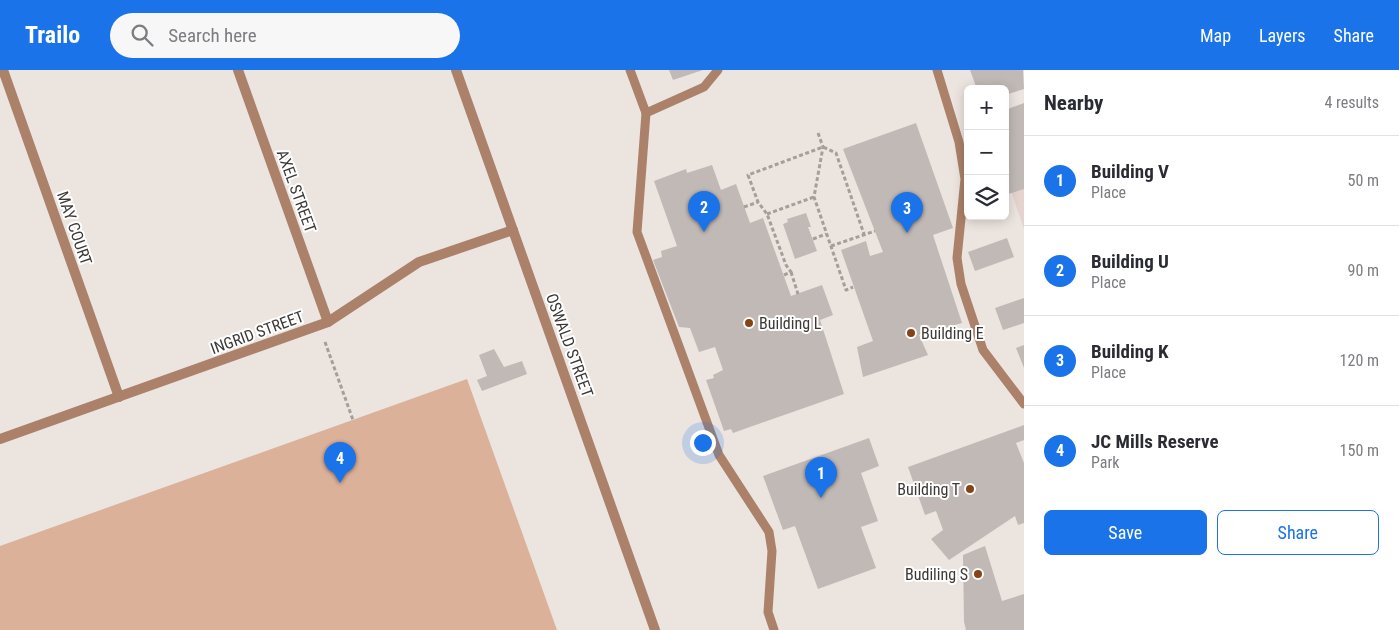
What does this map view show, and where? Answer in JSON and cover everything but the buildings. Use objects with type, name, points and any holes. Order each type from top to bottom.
[{"type":"street","name":"MAY COURT","points":[[3,70],[119,397]]},
{"type":"street","name":"AXEL STREET","points":[[238,70],[328,322]]},
{"type":"street","name":"OSWALD STREET","points":[[456,70],[655,630]]},
{"type":"street","name":"INGRID STREET","points":[[0,439],[328,322],[419,262],[513,230]]},
{"type":"lane","points":[[630,70],[646,113],[637,232],[719,455],[769,532],[772,551],[768,612],[774,630]]},
{"type":"lane","points":[[646,113],[704,87],[718,70]]},
{"type":"lane","points":[[937,70],[959,142],[965,179],[957,258],[961,284],[983,350],[1024,404]]},
{"type":"path","points":[[818,133],[823,147],[814,197],[846,290],[853,287]]},
{"type":"path","points":[[798,294],[767,214],[758,202],[748,175],[823,147],[836,153],[864,234]]},
{"type":"path","points":[[767,214],[814,197]]},
{"type":"path","points":[[744,207],[758,202]]},
{"type":"path","points":[[831,246],[875,231]]},
{"type":"path","points":[[813,239],[826,234]]},
{"type":"path","points":[[784,274],[791,272]]},
{"type":"path","points":[[325,342],[353,420]]},
{"type":"shaded area","points":[[1024,183],[1024,229],[1010,188]]},
{"type":"shaded area","points":[[467,379],[557,630],[0,630],[0,546]]},
{"type":"place","name":"Building U","points":[[704,232]]},
{"type":"place","name":"Building K","points":[[907,233]]},
{"type":"place","name":"Building L","points":[[749,323]]},
{"type":"place","name":"Building E","points":[[911,333]]},
{"type":"place","name":"JC Mills Reserve","points":[[340,483]]},
{"type":"place","name":"Building T","points":[[970,489]]},
{"type":"place","name":"Building V","points":[[821,498]]},
{"type":"place","name":"Budiling S","points":[[978,574]]}]
